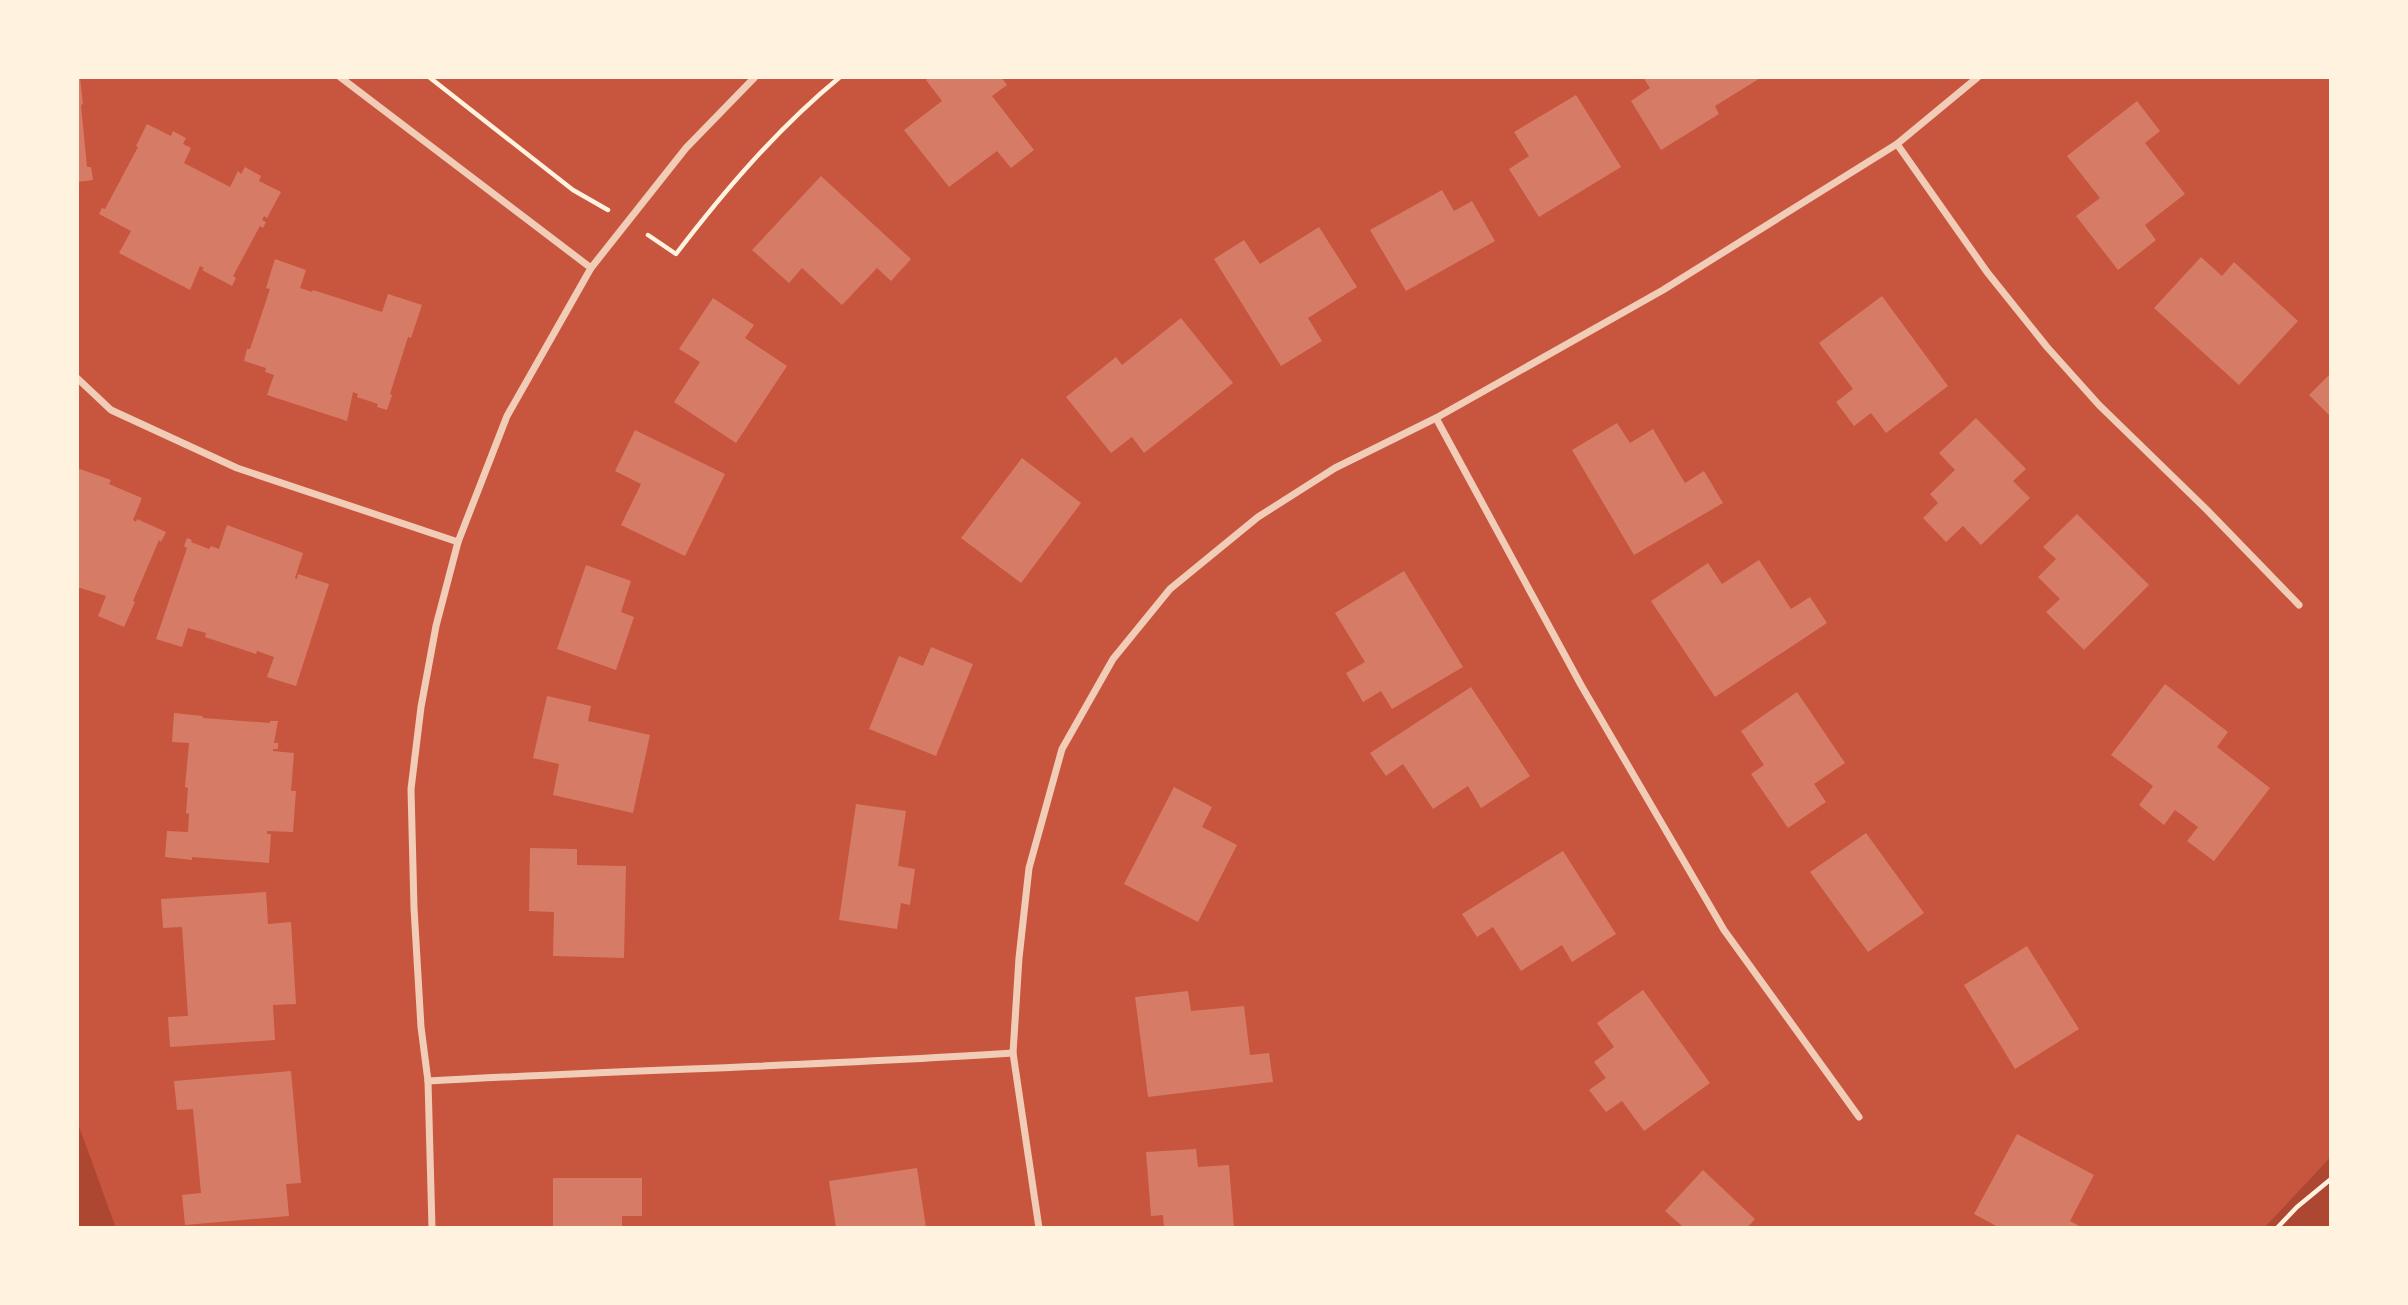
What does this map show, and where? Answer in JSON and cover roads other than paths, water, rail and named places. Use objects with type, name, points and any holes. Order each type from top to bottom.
[{"type":"street","points":[[340,77],[591,268]]},
{"type":"street","points":[[432,1228],[428,1082],[421,1027],[411,789],[421,706],[431,653],[458,541],[507,416],[591,268],[686,148],[755,77]]},
{"type":"street","points":[[1039,1228],[1013,1053],[1018,958],[1029,869],[1062,749],[1113,659],[1170,589],[1258,517],[1335,468],[1436,418],[1663,290],[1897,144],[1978,77]]},
{"type":"street","points":[[1897,144],[1987,272],[2047,347],[2099,405],[2207,510],[2299,605]]},
{"type":"street","points":[[77,377],[111,410],[237,468],[458,541]]},
{"type":"street","points":[[1436,418],[1581,685],[1724,930],[1859,1117]]},
{"type":"street","points":[[428,1082],[619,1070],[808,1065],[1013,1053]]}]
